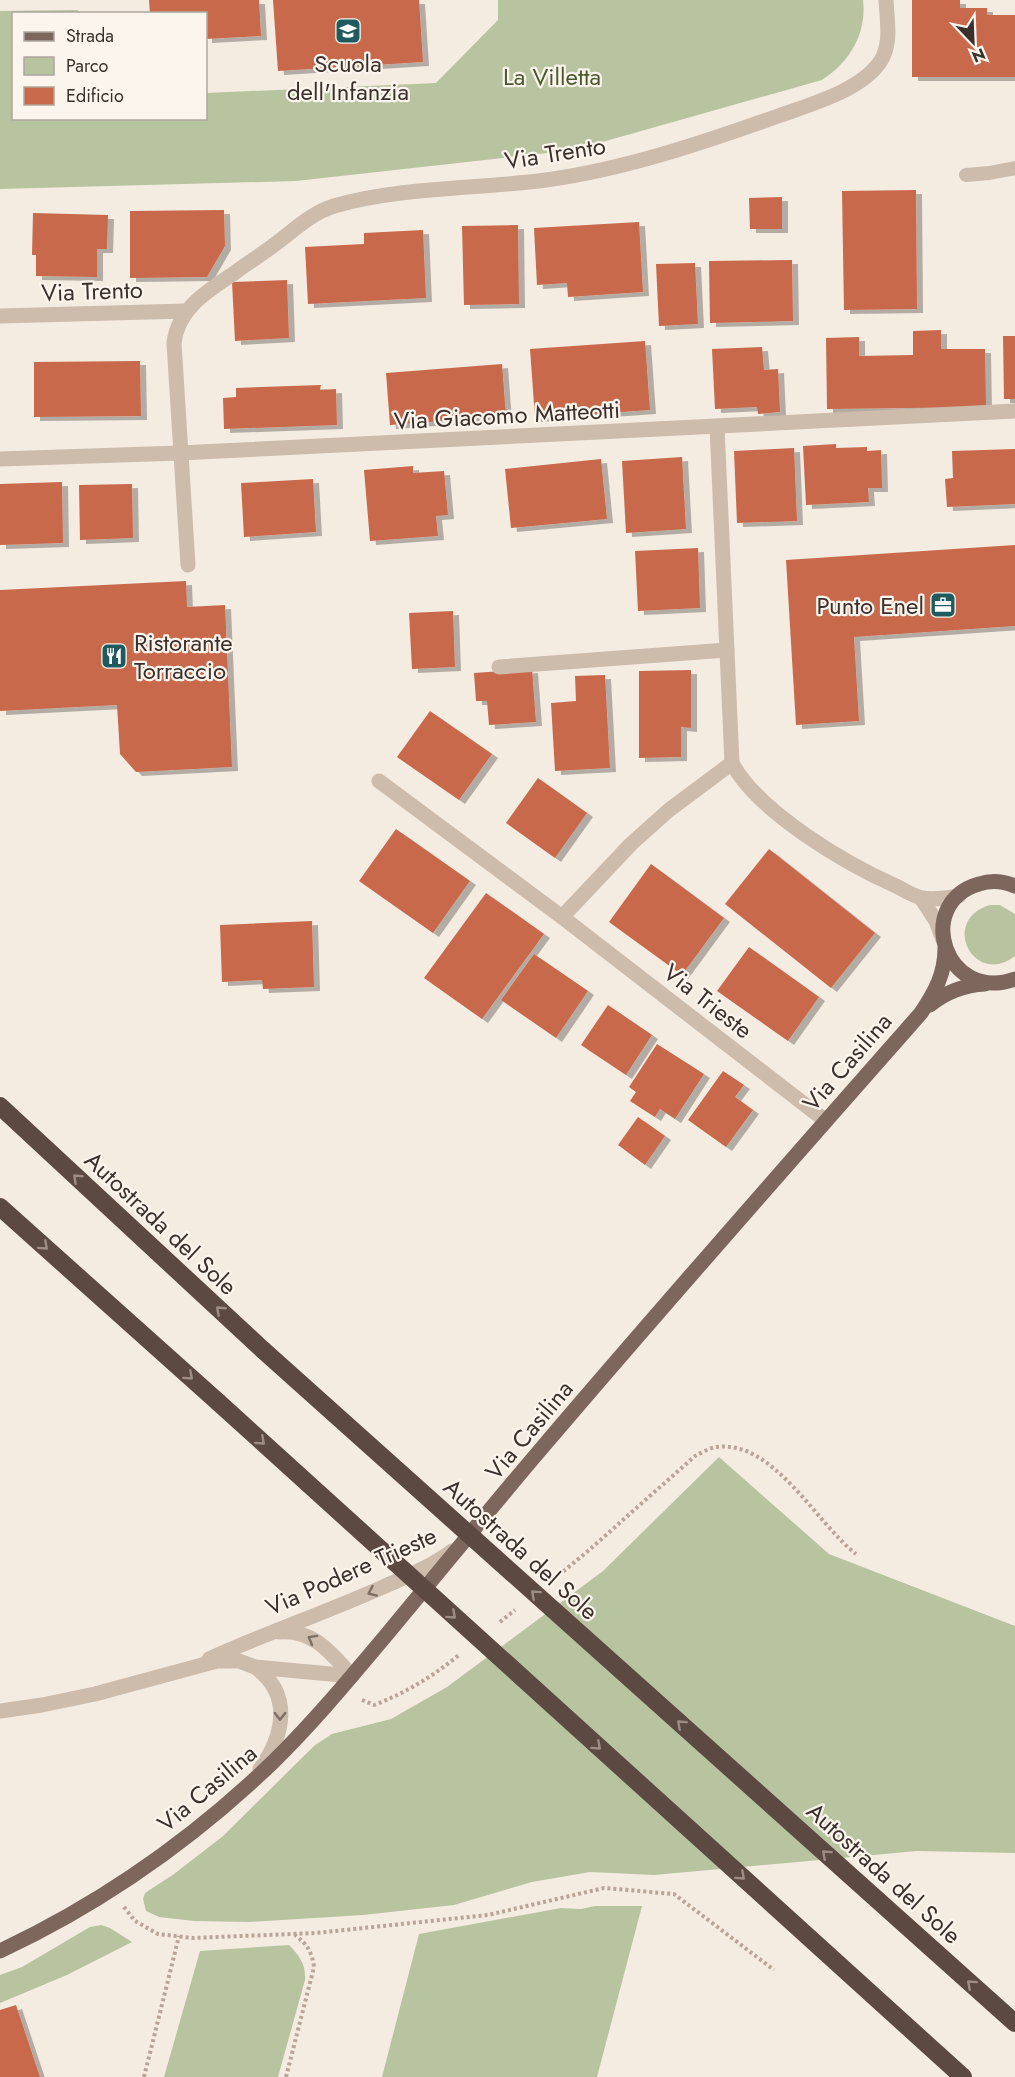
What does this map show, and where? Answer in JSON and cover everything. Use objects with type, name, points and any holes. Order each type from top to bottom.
[{"type":"highway","name":"Autostrada del Sole","points":[[0,1106],[263,1350],[1015,2023]]},
{"type":"highway","points":[[0,1207],[963,2077]]},
{"type":"main road","points":[[959,896],[977,885],[1015,875]]},
{"type":"main road","points":[[998,881],[1015,886]]},
{"type":"main road","name":"Via Casilina","points":[[921,1013],[941,978],[945,963],[943,927],[946,913],[959,896]]},
{"type":"main road","points":[[944,945],[951,961],[961,972],[980,982],[1008,983]]},
{"type":"main road","name":"Via Casilina","points":[[0,1951],[52,1925],[111,1890],[181,1840],[250,1783],[339,1691],[541,1450],[921,1013],[940,997],[953,991],[975,984],[1008,983]]},
{"type":"street","name":"Via Trento","points":[[188,565],[174,343],[177,325],[186,311],[212,288],[306,220],[333,206],[395,195],[584,174],[676,150],[811,104],[859,81],[868,75],[881,60],[888,37],[886,0]]},
{"type":"street","name":"Via Trento","points":[[0,316],[186,311]]},
{"type":"street","name":"Via Giacomo Matteotti","points":[[0,459],[180,453],[1015,411]]},
{"type":"street","points":[[717,427],[732,763],[755,794],[783,817],[858,868],[921,898],[959,896]]},
{"type":"street","points":[[499,667],[728,650]]},
{"type":"street","points":[[562,917],[640,835],[669,810],[732,763]]},
{"type":"street","name":"Via Trieste","points":[[379,781],[562,917],[826,1120]]},
{"type":"street","points":[[921,898],[936,921],[944,945]]},
{"type":"street","name":"Via Podere Trieste","points":[[190,1668],[259,1636],[351,1601],[436,1563],[461,1545]]},
{"type":"street","name":"Via Podere Trieste","points":[[259,1636],[288,1631],[306,1634],[326,1647],[352,1676]]},
{"type":"street","name":"Via Podere Trieste","points":[[0,1711],[94,1694],[217,1662],[239,1661],[255,1667],[352,1676]]},
{"type":"street","points":[[250,1783],[276,1744],[280,1719],[280,1706],[271,1682],[255,1667]]},
{"type":"lane","points":[[966,175],[1015,168]]},
{"type":"path","points":[[552,1580],[588,1551],[694,1456],[714,1448],[735,1447],[758,1456],[795,1489],[842,1544],[856,1554]]},
{"type":"path","points":[[500,1622],[517,1608]]},
{"type":"path","points":[[339,1691],[374,1705],[409,1690],[438,1672],[464,1651]]},
{"type":"path","points":[[111,1890],[135,1921],[158,1934],[193,1938],[294,1934],[488,1915],[604,1888],[674,1894],[774,1970]]},
{"type":"path","points":[[286,2077],[314,1967],[312,1954],[305,1942],[294,1934]]},
{"type":"path","points":[[144,2077],[179,1936]]},
{"type":"green space","name":"La Villetta","points":[[498,0],[863,0],[864,12],[855,46],[841,65],[822,80],[574,150],[296,181],[0,189],[0,11],[78,10],[79,12],[12,12],[12,120],[207,120],[207,93],[436,83],[498,20]]},
{"type":"green space","points":[[990,905],[1000,905],[1015,914],[1015,956],[1000,964],[987,964],[976,958],[968,948],[965,936],[967,924],[975,913]]},
{"type":"green space","points":[[719,1457],[829,1554],[1015,1626],[1015,1853],[917,1851],[654,1875],[590,1872],[532,1882],[454,1905],[363,1915],[248,1922],[194,1921],[159,1917],[146,1911],[143,1899],[145,1893],[223,1836],[315,1745],[332,1734],[391,1719],[447,1687],[603,1571]]},
{"type":"green space","points":[[595,1906],[642,1906],[597,2077],[382,2077],[419,1934],[561,1908],[581,1909]]},
{"type":"green space","points":[[101,1925],[132,1942],[67,1975],[0,2003],[0,1975],[22,1967],[90,1927]]},
{"type":"green space","points":[[289,1945],[301,1960],[305,1980],[278,2077],[164,2077],[200,1951]]},
{"type":"building","points":[[149,0],[259,0],[261,36],[207,39],[207,12],[150,12]]},
{"type":"building","name":"Scuola dell'Infanzia","points":[[273,0],[419,0],[423,62],[278,71]]},
{"type":"building","points":[[912,0],[960,0],[960,8],[987,8],[987,15],[1015,15],[1015,77],[912,77]]},
{"type":"building","points":[[916,190],[917,309],[844,310],[842,191]]},
{"type":"building","points":[[782,197],[782,229],[750,229],[749,198]]},
{"type":"building","points":[[224,210],[225,246],[207,277],[130,278],[130,211]]},
{"type":"building","points":[[33,213],[108,215],[107,249],[97,249],[97,277],[36,276],[36,255],[32,255]]},
{"type":"building","points":[[639,222],[643,292],[568,297],[567,283],[537,285],[534,228]]},
{"type":"building","points":[[518,225],[519,304],[464,305],[462,226]]},
{"type":"building","points":[[423,230],[426,298],[308,304],[305,247],[364,244],[364,233]]},
{"type":"building","points":[[792,260],[793,321],[710,323],[709,261]]},
{"type":"building","points":[[695,263],[698,324],[659,326],[656,264]]},
{"type":"building","points":[[287,280],[289,338],[235,341],[232,282]]},
{"type":"building","points":[[941,330],[941,349],[985,349],[986,407],[827,409],[826,338],[859,337],[859,356],[913,355],[913,331]]},
{"type":"building","points":[[1003,336],[1015,336],[1015,399],[1004,399]]},
{"type":"building","points":[[645,341],[650,410],[535,418],[530,349]]},
{"type":"building","points":[[762,347],[764,370],[778,369],[780,412],[758,414],[757,407],[715,409],[712,349]]},
{"type":"building","points":[[140,361],[141,416],[34,417],[34,362]]},
{"type":"building","points":[[502,364],[506,416],[390,425],[386,373]]},
{"type":"building","points":[[321,385],[320,390],[336,389],[337,425],[224,429],[223,398],[236,397],[236,388]]},
{"type":"building","points":[[836,444],[836,448],[867,447],[867,451],[881,450],[882,488],[868,488],[869,502],[806,505],[803,446]]},
{"type":"building","points":[[794,448],[797,521],[737,523],[734,451]]},
{"type":"building","points":[[1015,449],[1015,504],[947,507],[945,479],[953,478],[952,451]]},
{"type":"building","points":[[682,457],[686,529],[626,533],[622,461]]},
{"type":"building","points":[[601,459],[607,519],[511,528],[505,469]]},
{"type":"building","points":[[413,466],[413,473],[444,471],[448,515],[436,516],[438,536],[370,541],[364,470]]},
{"type":"building","points":[[313,479],[316,532],[244,537],[241,483]]},
{"type":"building","points":[[62,482],[63,543],[0,545],[0,484]]},
{"type":"building","points":[[132,484],[133,538],[80,540],[79,485]]},
{"type":"building","points":[[1015,545],[1015,626],[854,637],[859,721],[796,725],[786,560]]},
{"type":"building","points":[[698,548],[700,608],[638,611],[635,551]]},
{"type":"building","name":"Ristorante Torraccio","points":[[186,581],[187,607],[225,605],[232,767],[136,772],[120,754],[117,705],[0,711],[0,590]]},
{"type":"building","points":[[453,611],[455,667],[412,669],[409,613]]},
{"type":"building","points":[[532,669],[536,722],[489,725],[487,701],[476,701],[474,673]]},
{"type":"building","points":[[691,670],[691,728],[681,727],[681,757],[639,758],[639,671]]},
{"type":"building","points":[[605,675],[610,768],[555,771],[551,703],[576,701],[575,676]]},
{"type":"building","points":[[430,711],[492,754],[459,800],[397,757]]},
{"type":"building","points":[[538,778],[587,813],[555,858],[506,823]]},
{"type":"building","points":[[396,829],[470,881],[433,933],[359,881]]},
{"type":"building","points":[[769,849],[875,933],[831,988],[725,904]]},
{"type":"building","points":[[651,864],[724,918],[682,975],[609,922]]},
{"type":"building","points":[[486,893],[544,934],[482,1019],[424,978]]},
{"type":"building","points":[[312,921],[314,987],[263,989],[262,980],[222,982],[220,925]]},
{"type":"building","points":[[749,947],[819,997],[788,1041],[717,991]]},
{"type":"building","points":[[534,954],[588,991],[556,1038],[501,1000]]},
{"type":"building","points":[[608,1005],[652,1035],[626,1075],[581,1045]]},
{"type":"building","points":[[657,1044],[704,1074],[675,1119],[660,1109],[655,1117],[630,1101],[636,1092],[629,1087]]},
{"type":"building","points":[[723,1071],[744,1085],[735,1097],[753,1110],[726,1147],[688,1120]]},
{"type":"building","points":[[638,1117],[665,1136],[645,1165],[618,1145]]},
{"type":"building","points":[[16,2005],[40,2077],[0,2077],[0,2010]]},
{"type":"place","name":"Scuola dell'Infanzia","points":[[348,31]]},
{"type":"place","name":"Punto Enel","points":[[943,605]]},
{"type":"place","name":"Ristorante Torraccio","points":[[114,656]]}]
